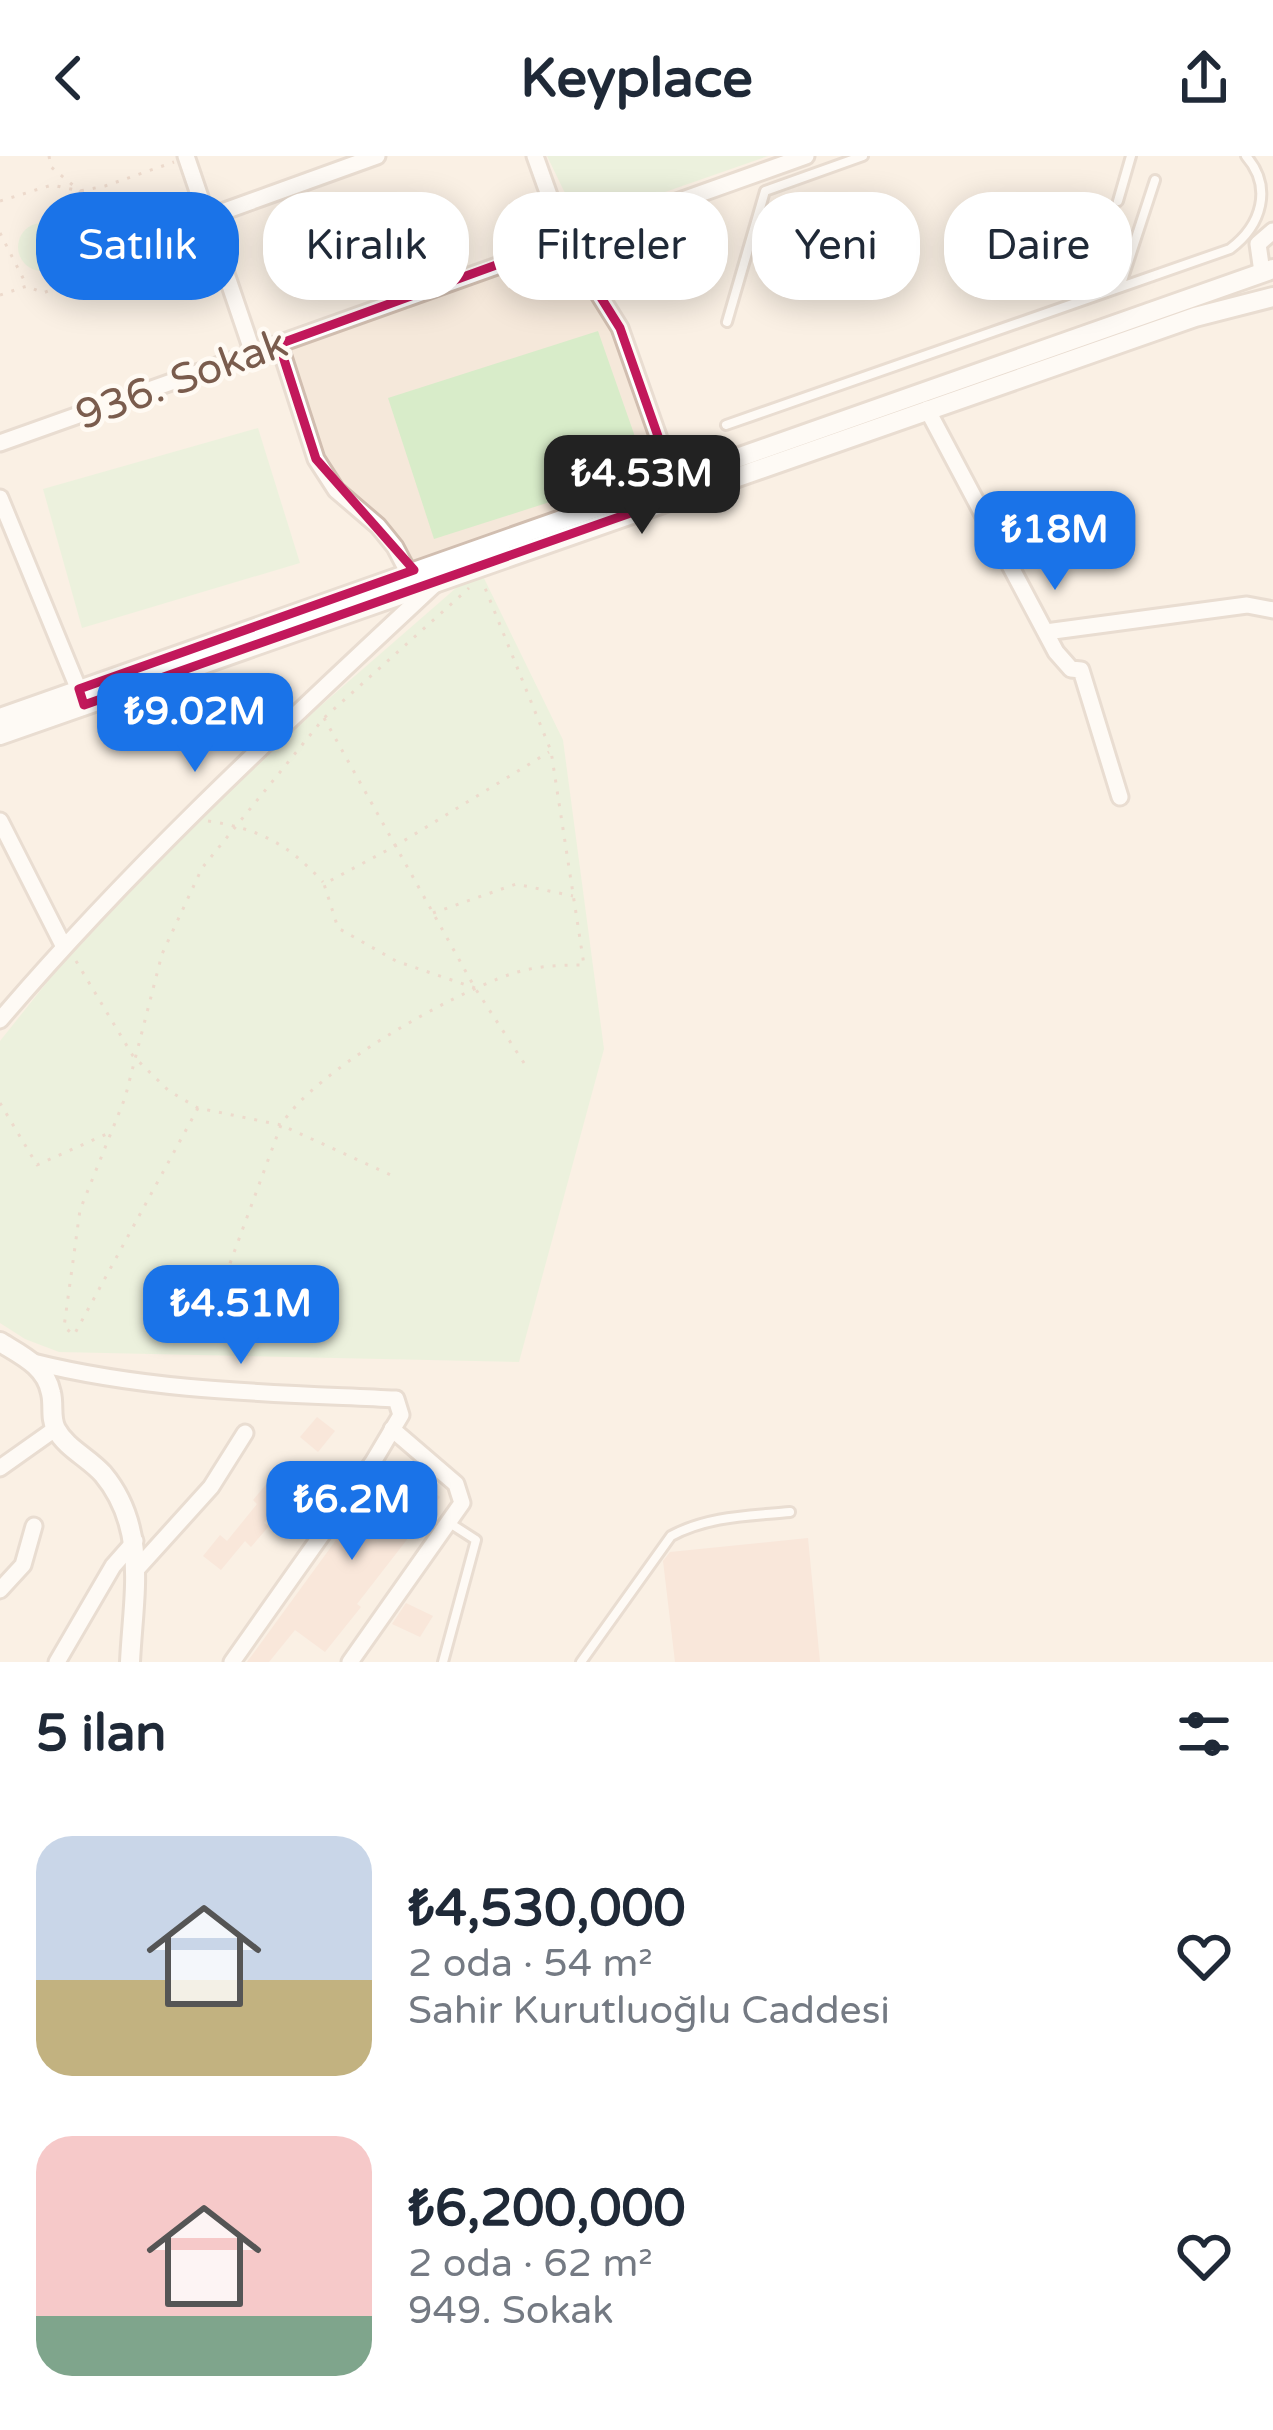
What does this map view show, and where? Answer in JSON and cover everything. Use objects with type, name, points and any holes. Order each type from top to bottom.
[{"type":"street","points":[[239,207],[377,156]]},
{"type":"street","points":[[535,156],[548,192]]},
{"type":"street","name":"936. Sokak","points":[[703,192],[806,156]]},
{"type":"street","points":[[187,157],[199,192]]},
{"type":"street","points":[[0,718],[82,697],[440,579],[676,487],[1268,271],[1255,237],[1273,231]]},
{"type":"street","name":"936. Sokak","points":[[0,443],[493,266]]},
{"type":"street","points":[[0,735],[82,697],[408,572],[927,409],[1195,316],[1273,297]]},
{"type":"street","points":[[235,300],[253,353]]},
{"type":"street","points":[[602,300],[620,328],[676,487]]},
{"type":"street","points":[[279,344],[316,459],[336,490],[387,537],[408,572]]},
{"type":"street","points":[[927,409],[1063,663],[1081,670],[1120,797]]},
{"type":"street","points":[[0,498],[82,697]]},
{"type":"street","points":[[0,1020],[65,943],[246,760],[440,579]]},
{"type":"street","points":[[1046,632],[1247,605],[1273,610]]},
{"type":"street","points":[[0,821],[65,943]]},
{"type":"street","points":[[0,1342],[33,1362],[121,1382],[175,1389],[396,1399],[397,1422],[232,1662]]},
{"type":"street","points":[[33,1362],[51,1392],[56,1429],[120,1498],[135,1541],[130,1662]]},
{"type":"street","points":[[350,1662],[461,1503],[456,1484],[397,1422]]},
{"type":"street","points":[[0,1468],[56,1429]]},
{"type":"street","points":[[136,1570],[211,1487],[245,1433]]},
{"type":"street","points":[[0,1590],[23,1565],[34,1526]]},
{"type":"street","points":[[57,1662],[113,1566],[135,1541]]},
{"type":"lane","points":[[727,322],[765,190],[863,156]]},
{"type":"lane","points":[[1121,192],[1131,156]]},
{"type":"lane","points":[[1132,284],[1255,237],[1264,185],[1246,156]]},
{"type":"lane","points":[[1132,249],[1155,180]]},
{"type":"lane","points":[[726,425],[1085,300]]},
{"type":"lane","points":[[581,1662],[671,1536],[705,1521],[790,1512]]},
{"type":"lane","points":[[443,1662],[476,1540],[448,1522]]},
{"type":"path","points":[[49,156],[51,167],[80,191]]},
{"type":"path","points":[[0,201],[52,184],[80,191],[187,157]]},
{"type":"path","points":[[0,232],[26,286]]},
{"type":"path","points":[[0,295],[26,286],[36,290]]},
{"type":"path","points":[[198,1108],[74,1335],[64,1327],[80,1210],[125,1098],[162,953],[202,868],[324,718],[481,578],[551,751],[584,965],[544,965],[475,988],[340,1065],[292,1107],[280,1125],[201,1342]]},
{"type":"path","points":[[324,718],[432,914],[524,1063]]},
{"type":"path","points":[[324,884],[551,751]]},
{"type":"path","points":[[202,820],[259,831],[283,846],[324,884],[338,928],[396,961],[475,988]]},
{"type":"path","points":[[432,914],[516,884],[575,896]]},
{"type":"path","points":[[65,943],[133,1056],[169,1091],[198,1108],[280,1125],[391,1175]]},
{"type":"path","points":[[0,1103],[38,1165],[111,1132]]},
{"type":"highlighted area","points":[[565,240],[620,328],[679,496],[84,705],[79,689],[414,570],[316,459],[279,344]]},
{"type":"shaded area","points":[[0,156],[1273,156],[1273,1662],[0,1662]]},
{"type":"green space","points":[[547,156],[768,156],[665,192],[564,192]]},
{"type":"green space","points":[[33,225],[36,270],[25,264],[18,247],[25,230]]},
{"type":"green space","points":[[598,331],[647,471],[434,539],[388,398]]},
{"type":"green space","points":[[258,428],[300,563],[82,628],[43,489]]},
{"type":"green space","points":[[479,568],[563,740],[604,1049],[519,1362],[59,1352],[25,1339],[0,1323],[0,1041],[75,947],[225,789]]},
{"type":"building","points":[[317,1417],[335,1431],[318,1452],[300,1437]]},
{"type":"building","points":[[393,1462],[440,1497],[357,1604],[361,1607],[325,1652],[295,1630],[269,1662],[247,1662]]},
{"type":"building","points":[[270,1480],[288,1494],[251,1547],[245,1541],[221,1570],[203,1556],[220,1535],[227,1541]]},
{"type":"building","points":[[808,1538],[820,1662],[675,1662],[663,1561],[670,1552]]},
{"type":"building","points":[[406,1603],[433,1616],[420,1637],[392,1624]]}]
